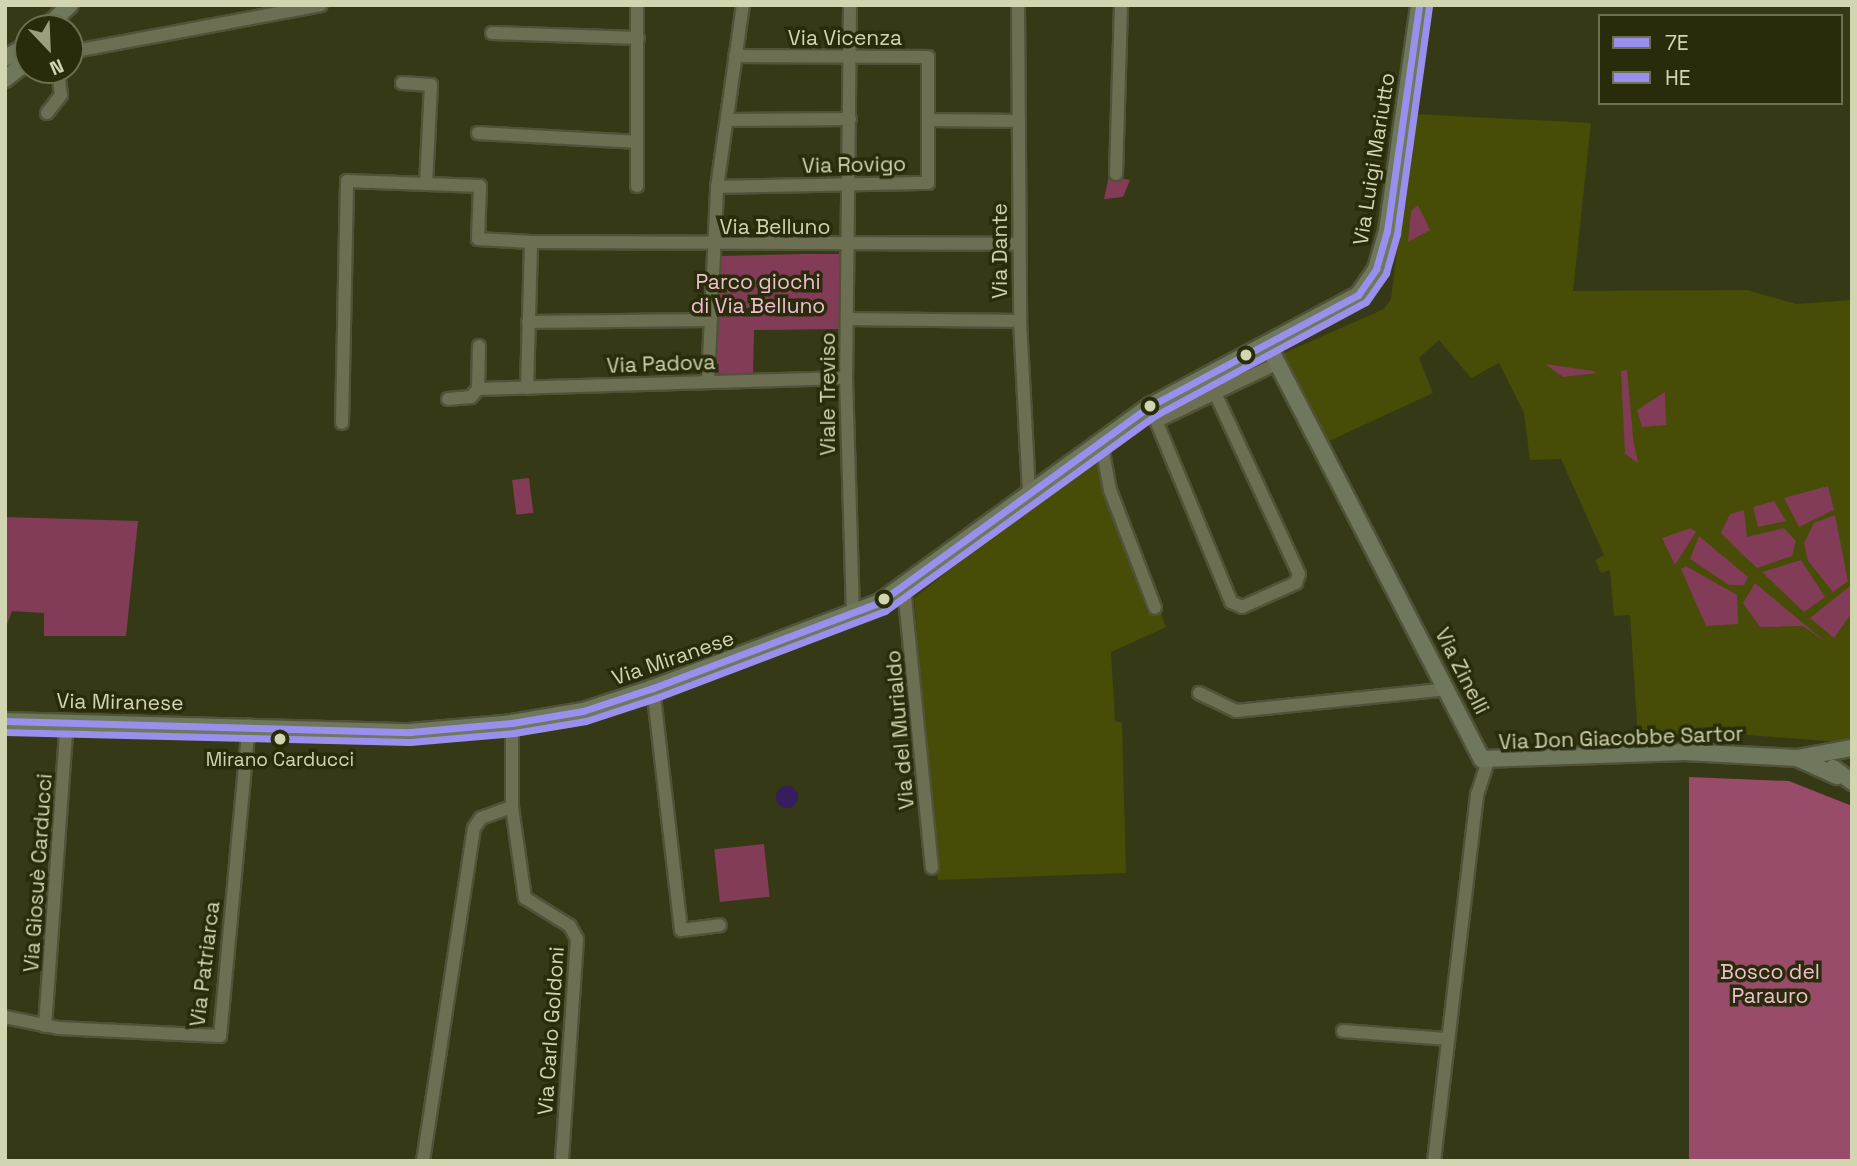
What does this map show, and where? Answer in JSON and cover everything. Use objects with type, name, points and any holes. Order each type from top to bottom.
[{"type":"main road","name":"Via Luigi Mariutto","points":[[1269,346],[1349,303],[1376,269],[1387,231],[1419,5]]},
{"type":"main road","name":"Via Zinelli","points":[[1269,346],[1488,762]]},
{"type":"main road","name":"Via Miranese","points":[[5,721],[410,732],[512,723],[583,711],[853,614],[904,588],[1101,441],[1154,414],[1269,346]]},
{"type":"main road","name":"Via Don Giacobbe Sartor","points":[[1488,762],[1685,752],[1797,758],[1844,750],[1844,779],[1797,758]]},
{"type":"street","points":[[84,49],[321,5]]},
{"type":"street","points":[[637,5],[637,186]]},
{"type":"street","points":[[708,381],[708,320],[718,187],[743,5]]},
{"type":"street","name":"Viale Treviso","points":[[850,5],[846,378],[853,614]]},
{"type":"street","name":"Via Dante","points":[[1018,5],[1020,321],[1029,495]]},
{"type":"street","points":[[1116,174],[1121,5]]},
{"type":"street","points":[[492,33],[638,38]]},
{"type":"street","name":"Via Vicenza","points":[[735,56],[928,57],[928,120]]},
{"type":"street","points":[[402,83],[431,85],[426,184]]},
{"type":"street","points":[[47,113],[61,95],[60,84]]},
{"type":"street","points":[[727,120],[850,119]]},
{"type":"street","points":[[928,120],[1019,121]]},
{"type":"street","name":"Via Rovigo","points":[[718,187],[928,183],[928,120]]},
{"type":"street","points":[[478,133],[637,142]]},
{"type":"street","name":"Via Belluno","points":[[342,423],[347,181],[480,186],[478,239],[713,246],[1019,244]]},
{"type":"street","points":[[527,388],[531,242]]},
{"type":"street","points":[[848,319],[1020,321]]},
{"type":"street","name":"Via Padova","points":[[528,322],[708,320]]},
{"type":"street","points":[[478,388],[479,346]]},
{"type":"street","name":"Via Miranese","points":[[1154,414],[1214,393],[1278,363]]},
{"type":"street","name":"Via Padova","points":[[448,400],[471,397],[478,388],[846,378]]},
{"type":"street","points":[[1154,414],[1231,603],[1242,607],[1299,579],[1214,393]]},
{"type":"street","points":[[1101,441],[1110,490],[1155,608]]},
{"type":"street","name":"Via del Murialdo","points":[[904,588],[932,868]]},
{"type":"street","points":[[653,688],[681,930],[720,925]]},
{"type":"street","points":[[1199,693],[1236,711],[1448,689]]},
{"type":"street","name":"Via Giosuè Carducci","points":[[45,1026],[67,722]]},
{"type":"street","name":"Via Carlo Goldoni","points":[[512,723],[512,807],[525,898],[564,921],[577,939],[562,1161]]},
{"type":"street","name":"Via Patriarca","points":[[5,1017],[45,1026],[220,1036],[249,726]]},
{"type":"street","points":[[1434,1161],[1446,1039],[1480,773],[1488,762]]},
{"type":"street","points":[[423,1161],[475,825],[512,807]]},
{"type":"street","points":[[1343,1031],[1446,1039]]},
{"type":"shaded area","points":[[1414,114],[1591,123],[1573,291],[1747,290],[1796,304],[1852,300],[1852,743],[1747,735],[1638,738],[1630,615],[1614,616],[1610,570],[1601,573],[1595,560],[1604,555],[1561,459],[1530,460],[1524,413],[1499,363],[1471,378],[1439,340],[1419,358],[1433,393],[1327,442],[1282,354],[1384,309],[1391,299]]},
{"type":"shaded area","points":[[1098,453],[1147,613],[1160,611],[1166,627],[1111,652],[1115,721],[1122,723],[1126,873],[938,880],[914,598]]},
{"type":"shaded area","points":[[787,786],[795,789],[798,797],[795,805],[787,808],[779,805],[776,797],[779,789]]},
{"type":"green space","points":[[1109,176],[1130,180],[1123,197],[1104,199]]},
{"type":"green space","points":[[1418,205],[1430,230],[1408,242],[1411,211]]},
{"type":"green space","name":"Parco giochi di Via Belluno","points":[[842,254],[839,329],[754,330],[753,373],[714,374],[719,256]]},
{"type":"green space","points":[[1545,364],[1594,371],[1597,373],[1563,377]]},
{"type":"green space","points":[[1627,370],[1638,463],[1625,454],[1621,371]]},
{"type":"green space","points":[[1665,392],[1666,425],[1642,427],[1637,410]]},
{"type":"green space","points":[[529,478],[533,513],[516,515],[512,480]]},
{"type":"green space","points":[[1828,486],[1834,510],[1799,527],[1784,498]]},
{"type":"green space","points":[[1774,501],[1786,521],[1758,527],[1753,507]]},
{"type":"green space","points":[[1744,510],[1747,537],[1784,528],[1796,541],[1792,556],[1757,568],[1743,555],[1721,533],[1730,514]]},
{"type":"green space","points":[[1835,515],[1848,581],[1833,592],[1808,561],[1804,543],[1814,523]]},
{"type":"green space","points":[[5,517],[138,521],[126,636],[44,636],[44,613],[12,611],[5,630]]},
{"type":"green space","points":[[1691,528],[1696,532],[1675,565],[1662,538]]},
{"type":"green space","points":[[1699,536],[1748,577],[1744,585],[1729,585],[1690,559]]},
{"type":"green space","points":[[1801,560],[1825,597],[1804,612],[1762,572]]},
{"type":"green space","points":[[1686,566],[1737,595],[1738,624],[1706,626],[1681,569]]},
{"type":"green space","points":[[1755,583],[1827,643],[1803,626],[1760,627],[1743,603]]},
{"type":"green space","points":[[1850,586],[1850,615],[1834,638],[1810,618]]},
{"type":"green space","name":"Bosco del Parauro","points":[[1689,777],[1789,781],[1852,806],[1852,1161],[1689,1161]]},
{"type":"green space","points":[[764,844],[770,897],[720,902],[714,849]]},
{"type":"transit line","name":"7E","points":[[5,721],[410,732],[512,723],[583,711],[653,688],[880,602],[1150,406],[1358,295],[1376,269],[1387,231],[1419,5]]},
{"type":"transit line","name":"HE","points":[[5,732],[410,742],[514,733],[586,721],[656,698],[885,611],[1156,415],[1366,302],[1386,273],[1397,234],[1429,6]]},
{"type":"place","name":"Mirano Carducci","points":[[280,739]]}]
